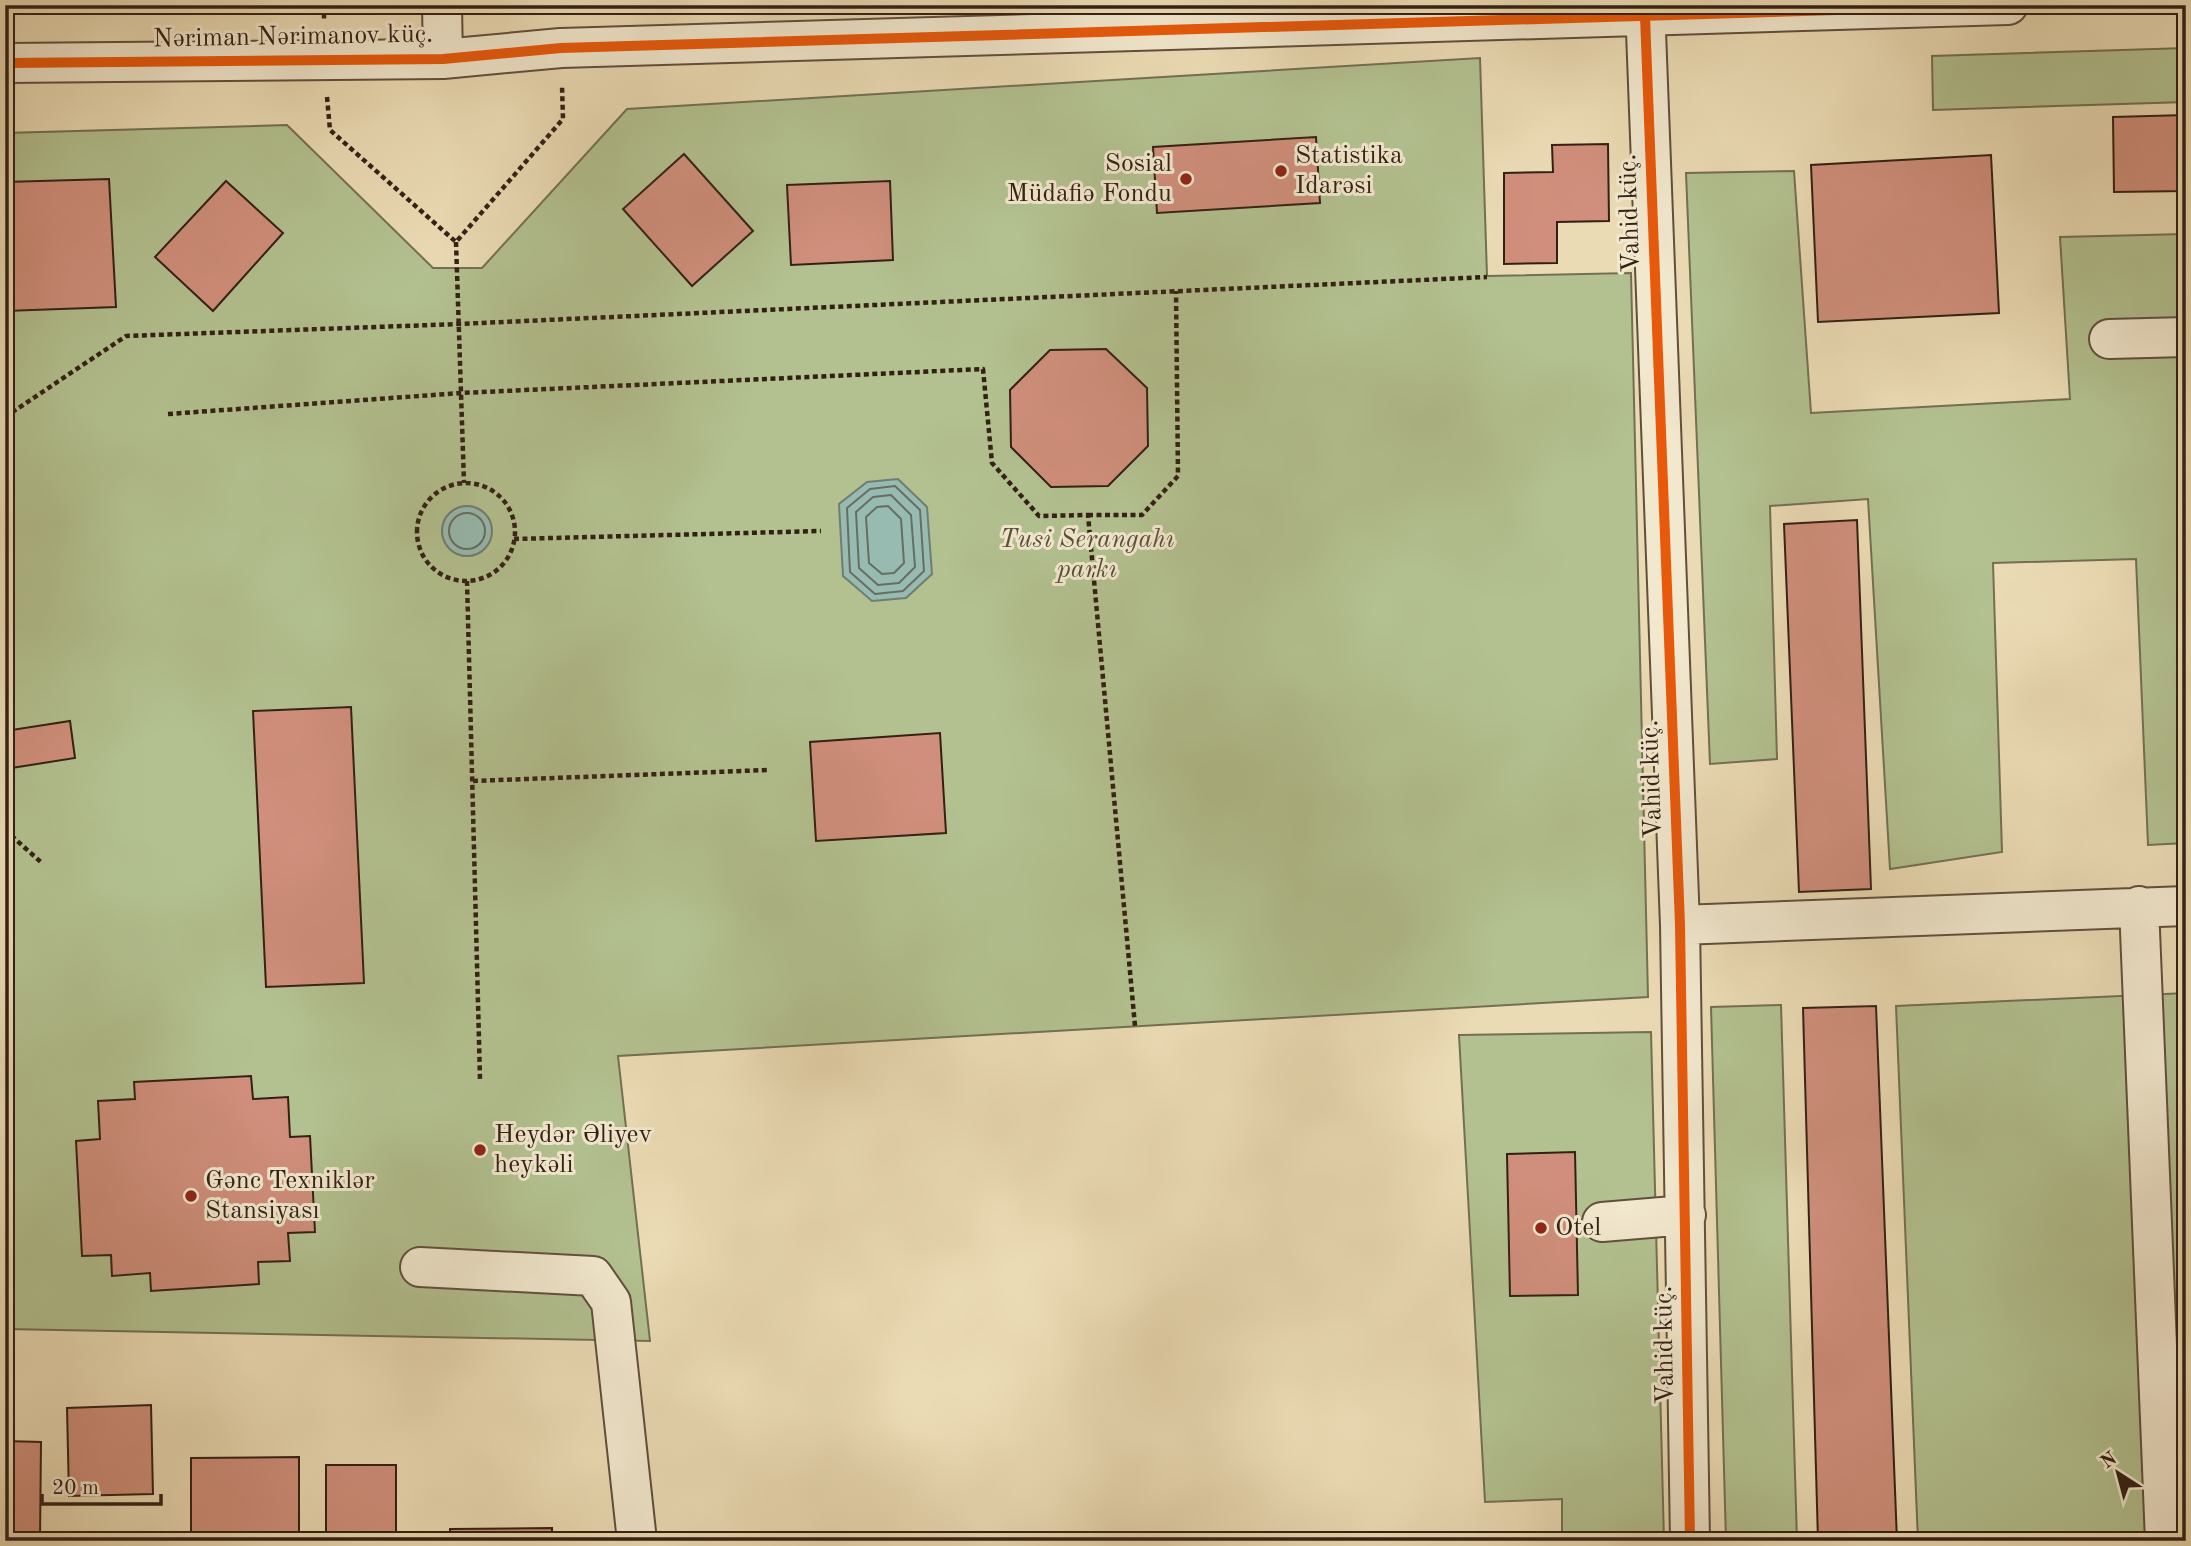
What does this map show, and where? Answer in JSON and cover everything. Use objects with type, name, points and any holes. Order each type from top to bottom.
[{"type":"street","points":[[442,5],[443,59]]},
{"type":"street","name":"Nəriman Nərimanov küç.","points":[[5,63],[443,59],[561,48],[1645,11],[2008,5]]},
{"type":"street","name":"Vahid küç.","points":[[1645,11],[1680,925],[1690,1541]]},
{"type":"street","points":[[2109,339],[2186,337]]},
{"type":"street","points":[[2139,906],[2165,1541]]},
{"type":"street","points":[[1680,925],[2186,906]]},
{"type":"street","points":[[1602,1222],[1686,1215]]},
{"type":"street","points":[[420,1267],[593,1276],[611,1301],[637,1541]]},
{"type":"path","points":[[324,5],[330,130],[456,242]]},
{"type":"path","points":[[464,483],[456,242],[563,119],[561,48]]},
{"type":"path","points":[[5,417],[126,336],[459,324],[1487,277]]},
{"type":"path","points":[[168,414],[461,393],[983,369],[992,463],[1039,516],[1142,515],[1178,476],[1175,291]]},
{"type":"path","points":[[464,483],[481,485],[496,494],[507,506],[514,521],[514,539],[509,555],[499,568],[484,578],[467,581],[451,579],[436,571],[424,559],[418,543],[417,526],[422,509],[433,496],[447,487],[464,483]]},
{"type":"path","points":[[1088,515],[1135,1026]]},
{"type":"path","points":[[514,539],[821,531]]},
{"type":"path","points":[[467,581],[480,1079]]},
{"type":"path","points":[[473,781],[768,770]]},
{"type":"path","points":[[5,830],[43,864]]},
{"type":"green space","points":[[2186,48],[2186,102],[1933,110],[1932,56]]},
{"type":"green space","name":"Tusi Serangahı parkı","points":[[1480,58],[1487,276],[1631,273],[1648,997],[618,1056],[650,1341],[5,1329],[5,133],[287,125],[433,268],[482,268],[627,109]]},
{"type":"green space","points":[[1794,171],[1811,413],[2070,399],[2060,237],[2186,234],[2186,843],[2148,845],[2136,559],[1993,563],[2002,852],[1890,869],[1868,499],[1770,506],[1777,759],[1710,764],[1686,173]]},
{"type":"green space","points":[[2186,993],[2186,1541],[1918,1541],[1896,1006]]},
{"type":"green space","points":[[1781,1005],[1797,1541],[1726,1541],[1711,1007]]},
{"type":"green space","points":[[1651,1032],[1664,1541],[1562,1541],[1562,1499],[1485,1502],[1459,1035]]},
{"type":"water","points":[[898,479],[927,507],[932,574],[906,598],[872,601],[843,576],[839,504],[867,482]]},
{"type":"water","points":[[467,506],[484,514],[492,531],[484,548],[467,556],[450,548],[442,531],[450,514]]},
{"type":"building","points":[[2186,115],[2186,191],[2114,192],[2113,117]]},
{"type":"building","points":[[1316,137],[1320,203],[1157,213],[1153,147]]},
{"type":"building","points":[[1608,144],[1609,221],[1557,222],[1557,263],[1504,264],[1504,173],[1553,172],[1552,145]]},
{"type":"building","points":[[684,154],[753,231],[692,286],[623,209]]},
{"type":"building","points":[[1991,155],[1999,313],[1818,322],[1811,165]]},
{"type":"building","points":[[109,179],[116,307],[5,311],[5,182]]},
{"type":"building","points":[[226,181],[283,233],[213,311],[155,257]]},
{"type":"building","points":[[890,181],[893,260],[791,265],[787,185]]},
{"type":"building","points":[[1106,349],[1147,388],[1148,446],[1108,486],[1051,487],[1011,447],[1010,390],[1050,350]]},
{"type":"building","points":[[1857,520],[1871,889],[1799,892],[1784,524]]},
{"type":"building","points":[[351,707],[364,983],[266,987],[253,711]]},
{"type":"building","points":[[70,721],[75,758],[5,769],[5,731]]},
{"type":"building","points":[[940,733],[946,833],[816,841],[810,742]]},
{"type":"building","points":[[1876,1006],[1897,1541],[1818,1541],[1803,1008]]},
{"type":"building","points":[[251,1076],[253,1099],[288,1097],[290,1137],[310,1136],[315,1232],[288,1233],[290,1261],[258,1262],[259,1284],[151,1291],[150,1273],[112,1276],[111,1255],[82,1256],[76,1141],[100,1139],[98,1101],[135,1099],[134,1082]]},
{"type":"building","points":[[1575,1152],[1578,1295],[1510,1296],[1507,1154]]},
{"type":"building","points":[[151,1405],[153,1494],[69,1496],[67,1408]]},
{"type":"building","points":[[5,1441],[41,1442],[40,1541],[5,1541]]},
{"type":"building","points":[[299,1457],[299,1541],[191,1541],[191,1458]]},
{"type":"building","points":[[326,1465],[396,1465],[396,1541],[326,1541]]},
{"type":"building","points":[[552,1528],[552,1541],[450,1541],[450,1529]]},
{"type":"cycle path","points":[[5,63],[443,59],[561,48],[2008,5]]},
{"type":"cycle path","points":[[1645,16],[1680,925],[1690,1541]]},
{"type":"place","name":"Statistika Idarəsi","points":[[1281,171]]},
{"type":"place","name":"Sosial Müdafiə Fondu","points":[[1186,179]]},
{"type":"place","name":"Heydər Əliyev heykəli","points":[[480,1150]]},
{"type":"place","name":"Gənc Texniklər Stansiyası","points":[[191,1196]]},
{"type":"place","name":"Otel","points":[[1541,1228]]}]
